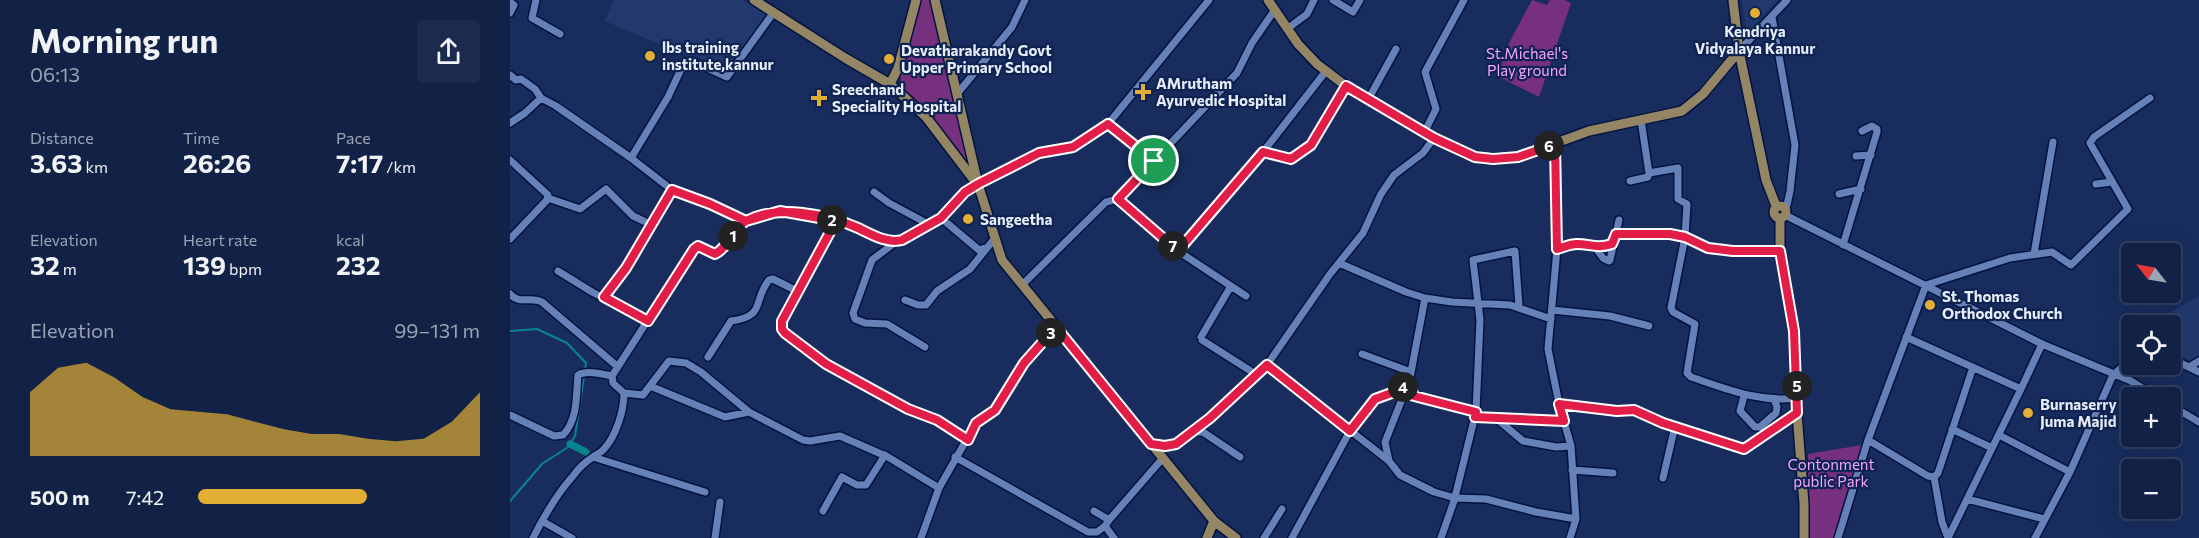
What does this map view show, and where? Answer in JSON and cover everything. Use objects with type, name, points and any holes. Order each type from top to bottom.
[{"type":"main road","points":[[754,0],[890,84],[926,117],[978,184]]},
{"type":"main road","points":[[890,84],[898,68],[916,0]]},
{"type":"main road","points":[[935,0],[978,184],[1002,260],[1214,521],[1236,538]]},
{"type":"main road","points":[[1268,0],[1298,44],[1326,71],[1346,86],[1434,138],[1467,154],[1485,159],[1518,157],[1589,131],[1687,109],[1739,51]]},
{"type":"main road","points":[[1733,0],[1739,51],[1766,180],[1781,212],[1780,251],[1794,331],[1804,538]]},
{"type":"main road","points":[[1207,538],[1214,521]]},
{"type":"street","points":[[536,0],[532,18],[560,34]]},
{"type":"street","points":[[957,94],[1012,27],[1025,0]]},
{"type":"street","points":[[925,347],[887,324],[866,323],[855,319],[853,314],[872,260],[897,241],[941,218],[965,192],[978,184],[1039,153],[1073,147],[1108,124],[1209,0]]},
{"type":"street","points":[[1287,29],[1307,14],[1314,0]]},
{"type":"street","points":[[1333,0],[1353,12],[1360,0]]},
{"type":"street","points":[[1425,131],[1436,109],[1425,72],[1464,0]]},
{"type":"street","points":[[1739,51],[1788,0]]},
{"type":"street","points":[[510,2],[514,5],[510,13]]},
{"type":"street","points":[[1022,285],[1106,202],[1118,199],[1237,73],[1252,43],[1274,11]]},
{"type":"street","points":[[631,158],[668,97],[682,67],[692,62],[727,77],[774,12]]},
{"type":"street","points":[[1772,17],[1795,145],[1790,191],[1787,205],[1781,212],[2042,344],[2141,387]]},
{"type":"street","points":[[1369,99],[1396,49]]},
{"type":"street","points":[[1178,251],[1263,152],[1326,71]]},
{"type":"street","points":[[511,79],[522,79],[536,89],[541,98],[631,158],[672,190],[746,221]]},
{"type":"street","points":[[1263,152],[1291,159],[1311,145],[1346,86]]},
{"type":"street","points":[[510,123],[541,98]]},
{"type":"street","points":[[1926,285],[2010,258],[2034,254],[2052,252],[2071,265],[2128,209],[2090,143],[2094,137],[2150,98]]},
{"type":"street","points":[[1630,181],[1648,177],[1649,173],[1641,120]]},
{"type":"street","points":[[1108,124],[1154,161]]},
{"type":"street","points":[[1843,244],[1862,189],[1877,129],[1872,126],[1862,130]]},
{"type":"street","points":[[1151,444],[1165,446],[1176,444],[1210,418],[1267,365],[1363,233],[1381,194],[1394,175],[1423,153],[1434,138]]},
{"type":"street","points":[[2034,254],[2053,142]]},
{"type":"street","points":[[1555,144],[1557,249],[1548,350],[1559,404],[1571,446],[1575,519],[1570,538]]},
{"type":"street","points":[[1856,156],[1871,154]]},
{"type":"street","points":[[510,160],[538,184],[548,198],[580,209],[606,189],[633,216],[651,225]]},
{"type":"street","points":[[1649,173],[1678,168],[1678,199],[1687,204],[1685,237],[1671,308],[1673,312],[1695,324],[1687,373],[1690,377],[1744,396],[1774,399],[1798,398]]},
{"type":"street","points":[[2096,184],[2112,182]]},
{"type":"street","points":[[1839,194],[1862,189]]},
{"type":"street","points":[[604,297],[626,268],[672,190]]},
{"type":"street","points":[[874,192],[894,206],[930,225]]},
{"type":"street","points":[[511,237],[548,198]]},
{"type":"street","points":[[1118,199],[1178,251],[1246,296]]},
{"type":"street","points":[[897,241],[874,236],[836,221],[780,211],[746,221],[722,251],[715,254],[698,246],[694,249],[612,376],[614,385],[624,393],[643,394],[669,361],[676,361],[701,372],[749,412],[803,440],[840,436],[885,455],[939,488]]},
{"type":"street","points":[[941,218],[979,250],[988,247]]},
{"type":"street","points":[[1595,247],[1603,258],[1609,261],[1619,220]]},
{"type":"street","points":[[836,221],[782,321],[782,329],[826,364],[908,409],[937,420],[968,440]]},
{"type":"street","points":[[1616,234],[1670,234],[1685,237],[1708,248],[1733,251],[1780,251]]},
{"type":"street","points":[[904,300],[926,305],[937,291],[970,269],[995,238]]},
{"type":"street","points":[[1557,249],[1574,244],[1595,247],[1612,244]]},
{"type":"street","points":[[1441,538],[1455,498],[1475,415],[1480,320],[1473,260],[1515,251],[1519,306]]},
{"type":"street","points":[[1339,263],[1425,298],[1478,304],[1502,303],[1519,306],[1551,319]]},
{"type":"street","points":[[558,271],[648,321]]},
{"type":"street","points":[[708,357],[731,321],[752,316],[769,280],[772,279],[793,289],[799,288]]},
{"type":"street","points":[[1838,538],[1868,440],[1926,285]]},
{"type":"street","points":[[1231,286],[1202,339],[1257,375]]},
{"type":"street","points":[[510,294],[519,301],[537,299],[542,302],[618,367]]},
{"type":"street","points":[[1389,461],[1385,442],[1409,383],[1425,298]]},
{"type":"street","points":[[1552,310],[1610,316],[1649,326]]},
{"type":"street","points":[[921,538],[939,488],[976,423],[995,410],[1024,363],[1056,327]]},
{"type":"street","points":[[1906,337],[2021,389]]},
{"type":"street","points":[[1948,538],[2042,344]]},
{"type":"street","points":[[1362,354],[1411,372]]},
{"type":"street","points":[[2189,367],[2199,361]]},
{"type":"street","points":[[2181,363],[2199,372]]},
{"type":"street","points":[[1267,365],[1389,461],[1400,475],[1434,492],[1455,498],[1486,499],[1575,519]]},
{"type":"street","points":[[1934,477],[1938,473],[1973,367]]},
{"type":"street","points":[[2035,538],[2070,472],[2113,375],[2121,368]]},
{"type":"street","points":[[510,415],[554,436],[563,435],[569,428],[575,407],[578,375],[586,373],[612,376]]},
{"type":"street","points":[[1409,383],[1414,396],[1475,415],[1497,419],[1564,421]]},
{"type":"street","points":[[1292,538],[1350,431],[1375,399],[1397,391],[1409,383]]},
{"type":"street","points":[[650,386],[725,417],[749,412]]},
{"type":"street","points":[[533,538],[574,474],[604,450],[614,433],[624,401],[624,393]]},
{"type":"street","points":[[1744,396],[1740,411],[1755,427],[1760,427],[1776,413],[1777,407],[1774,399]]},
{"type":"street","points":[[1559,404],[1608,410],[1634,410],[1744,449],[1797,413]]},
{"type":"street","points":[[2181,411],[2199,422]]},
{"type":"street","points":[[1497,419],[1523,441],[1556,447],[1571,446]]},
{"type":"street","points":[[1663,478],[1675,426]]},
{"type":"street","points":[[1952,429],[1992,448]]},
{"type":"street","points":[[1192,432],[1203,432],[1240,457]]},
{"type":"street","points":[[1999,435],[2070,472]]},
{"type":"street","points":[[1868,440],[1928,476],[1934,477]]},
{"type":"street","points":[[823,511],[843,477],[857,485],[866,485],[885,455]]},
{"type":"street","points":[[593,457],[705,492]]},
{"type":"street","points":[[955,457],[1088,532],[1097,532],[1107,523],[1163,458]]},
{"type":"street","points":[[1572,470],[1613,473]]},
{"type":"street","points":[[1934,477],[1942,522],[1948,538]]},
{"type":"street","points":[[1967,499],[2044,519]]},
{"type":"street","points":[[715,538],[720,502]]},
{"type":"street","points":[[1264,538],[1282,509]]},
{"type":"street","points":[[1094,510],[1107,523],[1114,538]]},
{"type":"street","points":[[542,521],[572,538]]},
{"type":"shaded area","points":[[613,0],[742,0],[766,14],[727,73],[605,21]]},
{"type":"shaded area","name":"Kendriya Vidyalaya Kannur","points":[[1742,0],[1778,0],[1752,28],[1746,27]]},
{"type":"shaded area","points":[[2199,296],[2199,365],[2181,357],[2181,315],[2168,315]]},
{"type":"green space","points":[[918,0],[933,0],[975,179],[929,115],[902,88],[900,74]]},
{"type":"green space","name":"St.Michael's Play ground","points":[[1532,0],[1547,5],[1550,0],[1564,0],[1571,3],[1539,97],[1497,76],[1510,41]]},
{"type":"green space","name":"Contonment public Park","points":[[1862,445],[1833,538],[1809,538],[1808,454]]},
{"type":"waterway","points":[[510,331],[537,329],[567,343],[586,363],[575,436],[568,447],[542,464],[510,501]]},
{"type":"waterway","points":[[570,444],[586,452]]},
{"type":"place","name":"Kendriya Vidyalaya Kannur","points":[[1755,13]]},
{"type":"place","name":"lbs training institute,kannur","points":[[650,56]]},
{"type":"place","name":"Devatharakandy Govt Upper Primary School","points":[[889,59]]},
{"type":"place","name":"AMrutham Ayurvedic Hospital","points":[[1143,92]]},
{"type":"place","name":"Sreechand Speciality Hospital","points":[[819,98]]},
{"type":"place","name":"Sangeetha","points":[[968,219]]},
{"type":"place","name":"St. Thomas Orthodox Church","points":[[1930,305]]},
{"type":"place","name":"Burnaserry Juma Majid","points":[[2028,413]]},
{"type":"route","points":[[1154,161],[1108,124],[1073,147],[1039,153],[978,184],[965,192],[941,218],[902,240],[895,241],[874,236],[858,228],[836,221],[824,218],[802,214],[780,211],[746,221],[722,251],[715,254],[698,246],[694,249],[648,321],[604,297],[626,268],[672,190],[746,221],[768,214],[780,211],[836,221],[782,321],[782,329],[826,364],[874,388],[908,409],[937,420],[968,440],[976,423],[995,410],[1024,363],[1056,327],[1151,444],[1165,446],[1176,444],[1210,418],[1267,365],[1350,431],[1375,399],[1397,391],[1409,383],[1414,396],[1476,412],[1475,417],[1564,421],[1559,404],[1617,411],[1634,410],[1663,423],[1744,449],[1797,413],[1794,331],[1780,251],[1733,251],[1708,248],[1685,237],[1670,234],[1616,234],[1616,239],[1607,246],[1574,244],[1557,249],[1555,144],[1518,157],[1493,159],[1475,157],[1434,138],[1346,86],[1311,145],[1291,159],[1263,152],[1178,251],[1118,199],[1154,161]]}]
